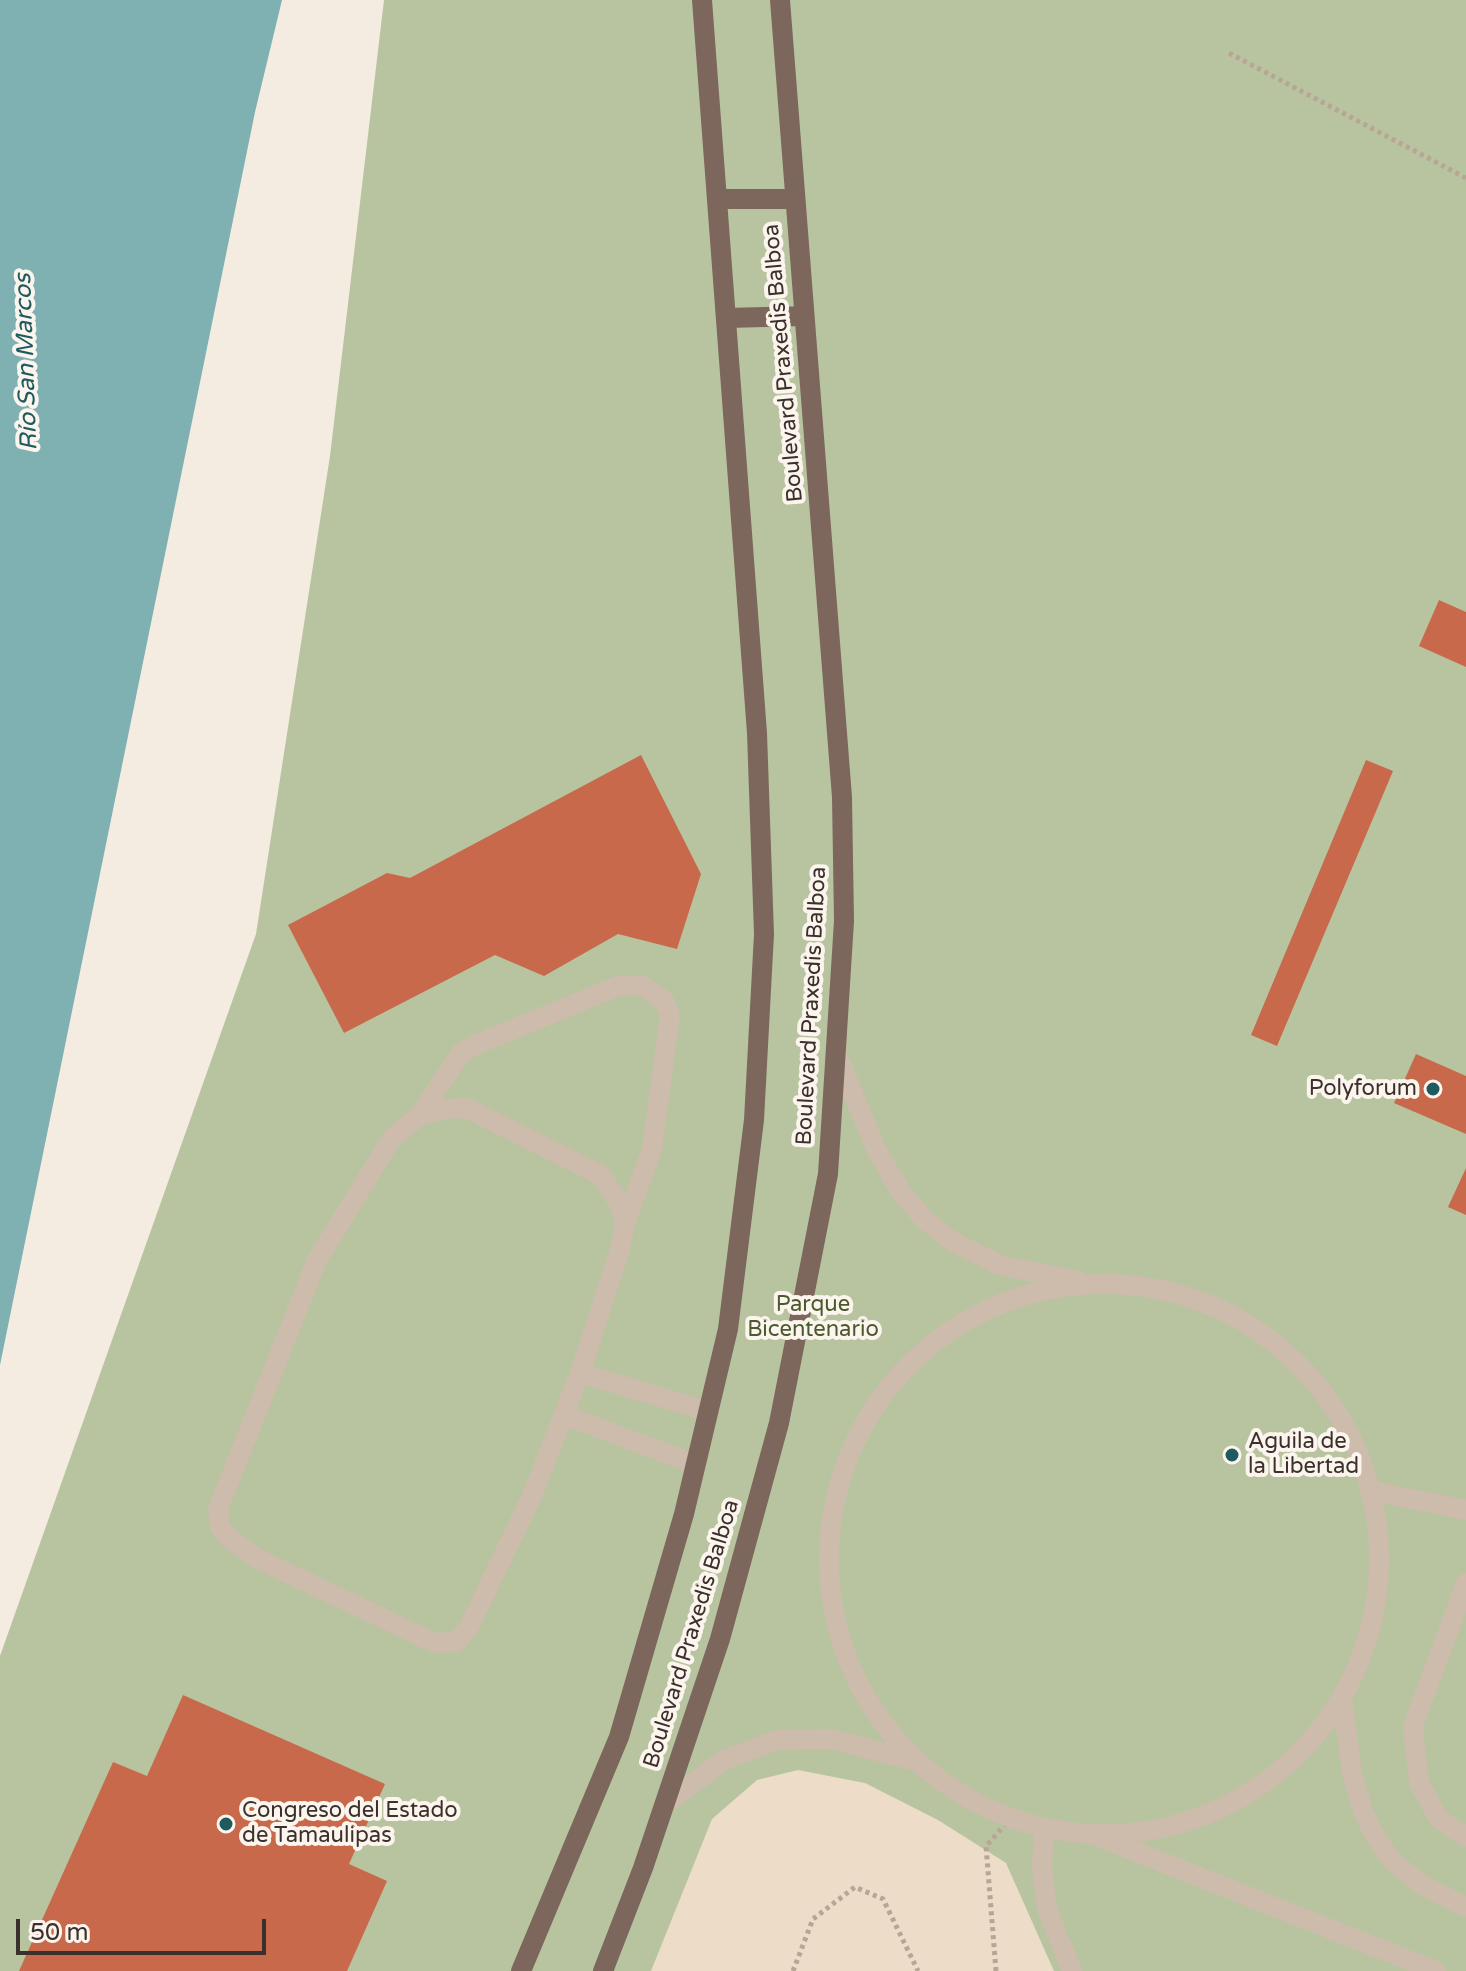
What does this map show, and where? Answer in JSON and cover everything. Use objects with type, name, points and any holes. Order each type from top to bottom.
[{"type":"main road","name":"Boulevard Praxedis Balboa","points":[[521,1971],[619,1737],[684,1514],[728,1329],[754,1120],[764,934],[757,733],[702,0]]},
{"type":"main road","name":"Boulevard Praxedis Balboa","points":[[603,1971],[665,1804],[720,1639],[779,1423],[828,1174],[844,921],[842,797],[780,0]]},
{"type":"main road","points":[[717,199],[795,199]]},
{"type":"main road","points":[[726,318],[804,316]]},
{"type":"street","points":[[620,985],[643,986],[664,1001],[670,1015],[652,1149],[625,1224],[620,1249],[580,1373],[532,1496],[468,1629],[456,1642],[435,1643],[270,1565],[246,1551],[220,1527],[218,1509],[317,1260],[392,1138],[419,1116],[461,1053],[620,985]]},
{"type":"street","points":[[836,1052],[877,1151],[901,1192],[925,1220],[953,1242],[1000,1265],[1095,1284],[1149,1287],[1201,1301],[1249,1324],[1271,1339],[1310,1375],[1342,1418],[1372,1491],[1380,1544],[1378,1597],[1365,1648],[1342,1697],[1311,1740],[1272,1777],[1226,1805],[1187,1821],[1147,1830],[1091,1834],[1011,1818],[961,1794],[897,1742],[865,1697],[843,1648],[831,1595],[829,1542],[832,1515],[846,1463],[857,1438],[886,1393],[913,1363],[966,1322],[1015,1299],[1095,1284]]},
{"type":"street","points":[[419,1116],[445,1109],[467,1108],[601,1175],[619,1203],[625,1224]]},
{"type":"street","points":[[580,1373],[707,1411]]},
{"type":"street","points":[[564,1415],[695,1464]]},
{"type":"street","points":[[1372,1491],[1466,1510]]},
{"type":"street","points":[[1466,1583],[1413,1726],[1419,1783],[1439,1819],[1466,1837]]},
{"type":"street","points":[[1342,1697],[1352,1774],[1363,1811],[1375,1836],[1391,1860],[1422,1885],[1466,1907]]},
{"type":"street","points":[[665,1804],[724,1760],[777,1740],[831,1739],[917,1761]]},
{"type":"street","points":[[1044,1827],[1042,1868],[1047,1909],[1072,1971]]},
{"type":"street","points":[[1091,1834],[1436,1971]]},
{"type":"path","points":[[1229,53],[1466,178]]},
{"type":"path","points":[[996,1971],[986,1846],[1011,1818]]},
{"type":"path","points":[[793,1971],[813,1919],[855,1887],[883,1899],[918,1971]]},
{"type":"green space","name":"Parque Bicentenario","points":[[384,0],[1466,0],[1466,1971],[0,1971],[0,1656],[256,934],[330,456]]},
{"type":"shaded area","points":[[798,1770],[865,1783],[938,1820],[1006,1863],[1054,1971],[651,1971],[712,1819],[757,1780]]},
{"type":"water","name":"Río San Marcos","points":[[0,0],[282,0],[255,112],[0,1365]]},
{"type":"building","points":[[1439,600],[1466,612],[1466,667],[1419,646]]},
{"type":"building","points":[[641,755],[701,874],[677,949],[618,934],[544,976],[495,955],[344,1033],[288,925],[387,873],[410,878]]},
{"type":"building","points":[[1366,760],[1393,771],[1277,1046],[1251,1035]]},
{"type":"building","name":"Polyforum","points":[[1416,1054],[1466,1076],[1466,1134],[1394,1103]]},
{"type":"building","points":[[1466,1168],[1466,1215],[1448,1207]]},
{"type":"building","name":"Congreso del Estado de Tamaulipas","points":[[183,1695],[385,1784],[349,1864],[387,1881],[347,1971],[19,1971],[113,1762],[147,1776]]},
{"type":"place","name":"Polyforum","points":[[1433,1089]]},
{"type":"place","name":"Aguila de la Libertad","points":[[1232,1455]]},
{"type":"place","name":"Congreso del Estado de Tamaulipas","points":[[226,1824]]}]
